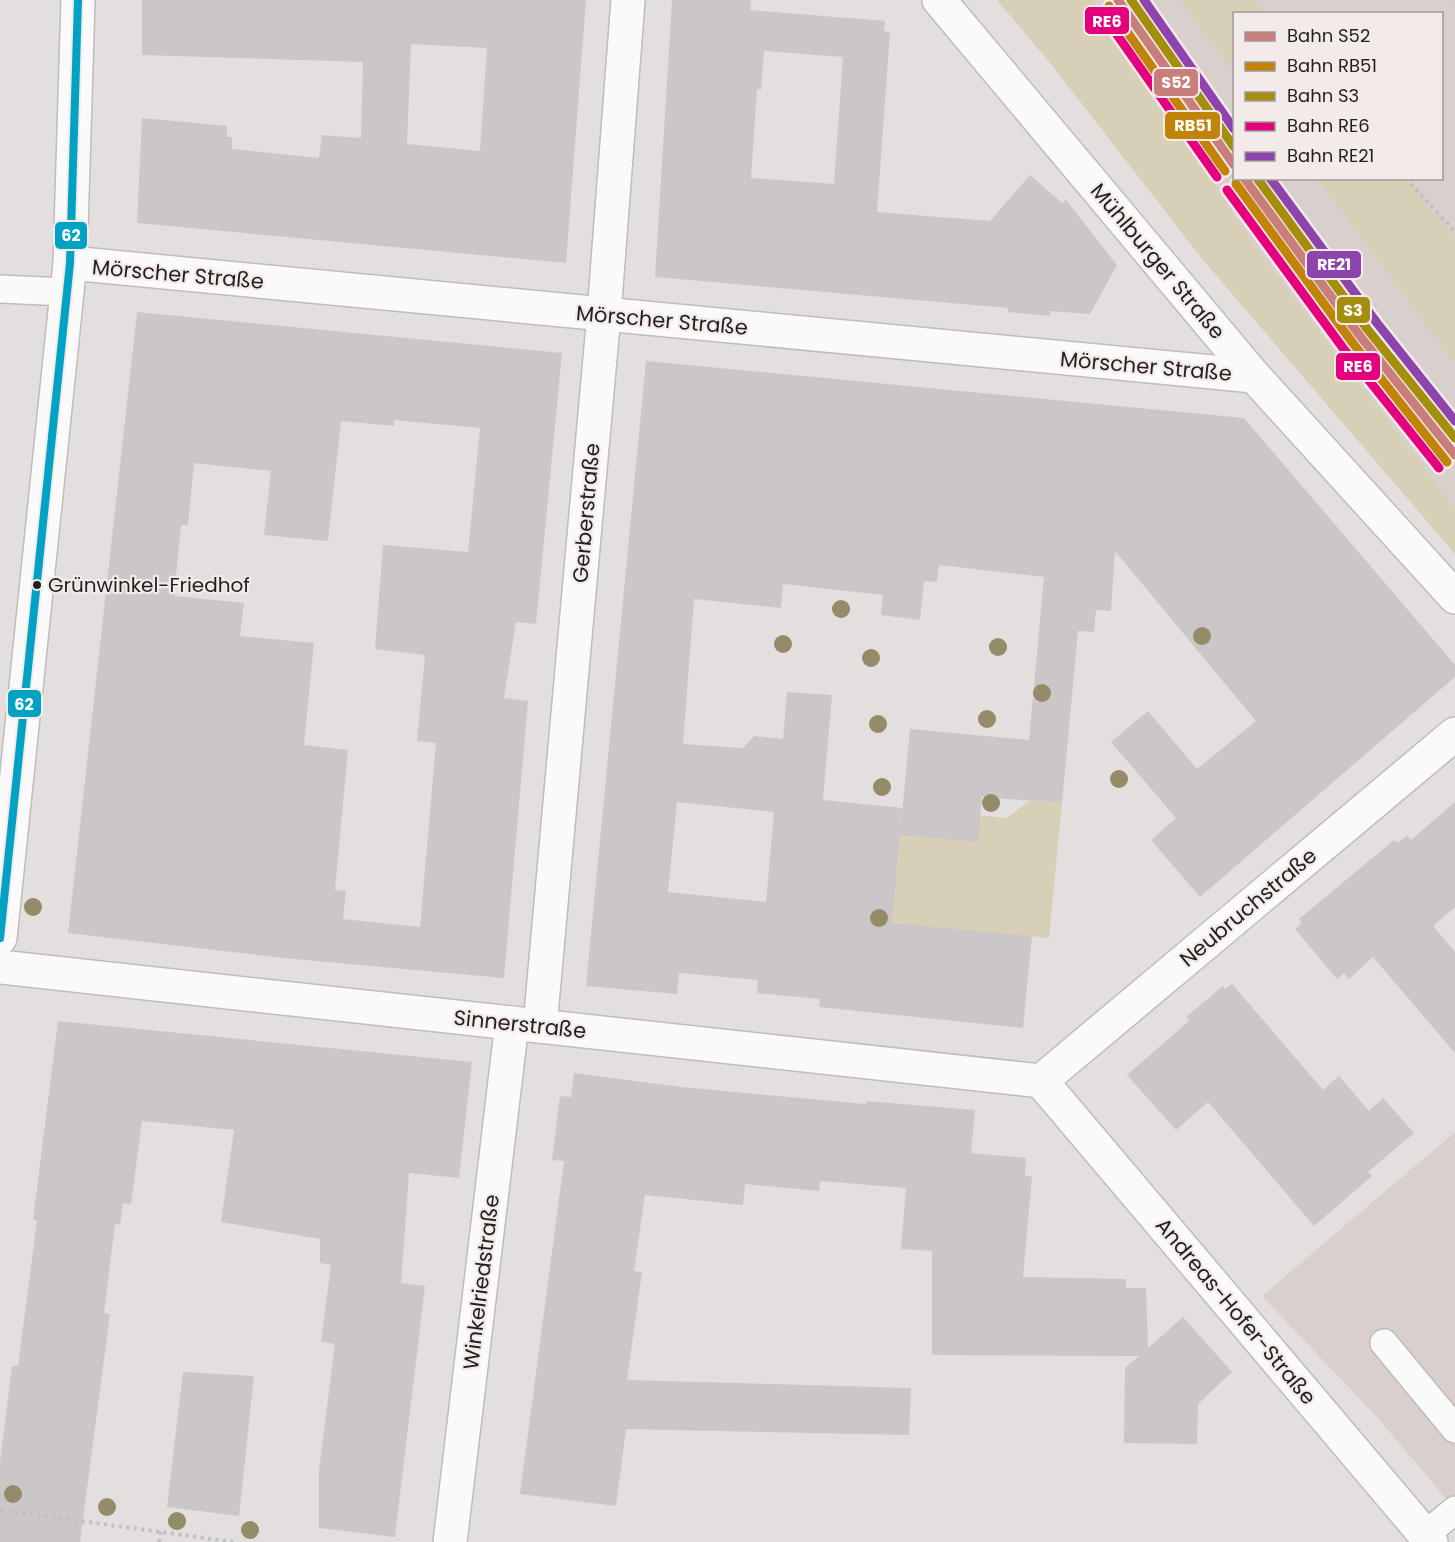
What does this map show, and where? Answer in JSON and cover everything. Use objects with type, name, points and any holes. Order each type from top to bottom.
[{"type":"street","points":[[0,938],[5,850],[68,278],[78,0]]},
{"type":"street","name":"Gerberstraße","points":[[526,1024],[604,314],[628,0]]},
{"type":"street","name":"Mühlburger Straße","points":[[939,0],[1254,376],[1455,597]]},
{"type":"street","name":"Mörscher Straße","points":[[68,278],[604,314],[1254,376]]},
{"type":"street","name":"Neubruchstraße","points":[[1041,1081],[1455,734]]},
{"type":"street","name":"Sinnerstraße","points":[[0,967],[1041,1081]]},
{"type":"street","name":"Winkelriedstraße","points":[[450,1542],[526,1024]]},
{"type":"street","name":"Andreas-Hofer-Straße","points":[[1041,1081],[1428,1539]]},
{"type":"lane","points":[[0,288],[68,278]]},
{"type":"lane","points":[[1384,1343],[1455,1429]]},
{"type":"lane","points":[[1428,1539],[1455,1510]]},
{"type":"path","points":[[1408,180],[1455,232]]},
{"type":"path","points":[[0,1510],[234,1542]]},
{"type":"path","points":[[159,1542],[161,1532]]},
{"type":"shaded area","points":[[997,0],[1094,0],[1257,250],[1455,508],[1455,554],[1203,260],[1051,64]]},
{"type":"shaded area","points":[[1094,0],[1455,0],[1455,508],[1257,250]]},
{"type":"shaded area","points":[[1180,0],[1254,0],[1264,12],[1233,12],[1233,71]]},
{"type":"shaded area","points":[[1318,180],[1406,180],[1455,238],[1455,364]]},
{"type":"shaded area","points":[[1029,801],[1062,803],[1049,938],[988,932],[890,933],[902,808],[1007,818]]},
{"type":"shaded area","points":[[1455,1132],[1455,1509],[1376,1416],[1262,1296]]},
{"type":"building","points":[[142,0],[586,0],[566,263],[137,223],[142,118],[227,126],[227,137],[232,137],[232,149],[319,158],[322,135],[361,138],[363,62],[142,55]],"holes":[[[411,44],[487,48],[480,151],[407,144]]]},
{"type":"building","points":[[672,0],[751,0],[750,10],[885,21],[884,31],[890,32],[877,212],[990,221],[1030,175],[1062,203],[1066,200],[1117,265],[1090,314],[1050,311],[1050,316],[1008,312],[1008,308],[655,277]],"holes":[[[764,51],[843,57],[834,184],[751,178],[757,89],[761,90]]]},
{"type":"building","points":[[137,312],[562,353],[536,624],[516,622],[504,698],[528,701],[504,978],[283,958],[68,933]],"holes":[[[394,420],[480,428],[468,552],[383,545],[375,649],[425,655],[417,741],[436,743],[420,927],[343,919],[346,891],[335,890],[348,750],[304,745],[314,643],[240,636],[244,603],[174,596],[181,525],[188,525],[194,463],[271,471],[264,535],[328,541],[341,421],[394,426]]]},
{"type":"building","points":[[646,361],[1244,418],[1455,665],[1455,677],[1200,897],[1151,840],[1176,818],[1111,742],[1148,711],[1197,769],[1256,721],[1115,551],[1111,611],[1096,610],[1094,632],[1078,631],[1062,803],[982,797],[978,842],[900,835],[910,729],[1029,740],[1044,577],[939,565],[937,582],[924,581],[920,620],[881,615],[883,595],[783,584],[781,608],[694,599],[683,744],[743,748],[754,736],[783,739],[787,692],[832,695],[823,800],[902,808],[892,923],[1032,936],[1023,1028],[819,1007],[820,999],[757,993],[758,980],[679,973],[677,994],[586,986]],"holes":[[[677,802],[774,812],[766,902],[668,892]]]},
{"type":"building","points":[[1455,802],[1455,907],[1433,926],[1455,952],[1455,1053],[1373,957],[1349,979],[1344,973],[1337,979],[1295,929],[1302,923],[1299,919],[1394,840],[1398,843],[1407,835],[1411,840]]},
{"type":"building","points":[[1232,984],[1323,1090],[1339,1076],[1369,1111],[1383,1098],[1414,1133],[1368,1172],[1372,1176],[1314,1226],[1208,1102],[1176,1130],[1127,1075],[1189,1021],[1186,1017],[1223,986],[1225,989]]},
{"type":"building","points":[[58,1021],[472,1062],[459,1178],[409,1173],[401,1283],[425,1286],[395,1537],[319,1528],[319,1470],[335,1344],[321,1342],[331,1265],[320,1263],[320,1239],[221,1222],[234,1130],[142,1121],[131,1204],[123,1203],[120,1225],[115,1224],[104,1313],[110,1314],[80,1542],[0,1542],[0,1462],[12,1366],[18,1366],[37,1221],[33,1220]]},
{"type":"building","points":[[574,1073],[681,1087],[866,1104],[866,1101],[975,1110],[971,1153],[1026,1158],[1025,1176],[1032,1176],[1023,1277],[1126,1279],[1126,1288],[1146,1288],[1148,1348],[1183,1317],[1232,1372],[1198,1404],[1197,1444],[1124,1443],[1125,1368],[1139,1356],[932,1355],[932,1251],[901,1249],[906,1188],[820,1181],[819,1191],[745,1184],[743,1205],[645,1195],[634,1271],[642,1272],[627,1380],[911,1388],[909,1435],[626,1429],[616,1506],[520,1494],[564,1161],[552,1160],[560,1096],[571,1097]]},
{"type":"building","points":[[183,1372],[254,1376],[239,1516],[167,1507]]},
{"type":"railway","points":[[1451,0],[1455,4]]},
{"type":"rail line","name":"S52","points":[[1118,0],[1233,164]]},
{"type":"rail line","name":"S3","points":[[1131,0],[1233,146]]},
{"type":"rail line","name":"RE21","points":[[1144,0],[1233,128]]},
{"type":"rail line","name":"RB51","points":[[1109,6],[1225,171]]},
{"type":"rail line","name":"RE6","points":[[1101,12],[1217,177]]},
{"type":"rail line","name":"S52","points":[[1245,180],[1360,336],[1455,455]]},
{"type":"rail line","name":"S3","points":[[1258,180],[1368,330],[1455,438]]},
{"type":"rail line","name":"RE21","points":[[1271,180],[1377,323],[1455,421]]},
{"type":"rail line","name":"RB51","points":[[1236,184],[1352,342],[1447,462]]},
{"type":"rail line","name":"RE6","points":[[1227,190],[1343,348],[1439,468]]},
{"type":"transit line","name":"62","points":[[0,938],[70,263],[78,0]]},
{"type":"place","name":"Grünwinkel-Friedhof","points":[[37,585]]}]
